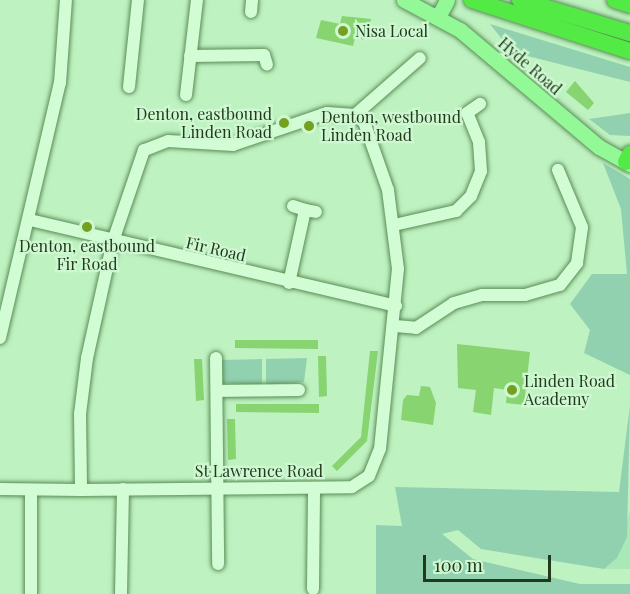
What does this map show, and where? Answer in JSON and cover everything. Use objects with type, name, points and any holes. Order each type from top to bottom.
[{"type":"highway","points":[[472,0],[630,51]]},
{"type":"highway","points":[[520,0],[630,33]]},
{"type":"highway","points":[[615,0],[630,4]]},
{"type":"main road","name":"Hyde Road","points":[[404,0],[443,7],[599,147],[629,160]]},
{"type":"street","points":[[0,338],[30,219],[60,82],[66,0]]},
{"type":"street","points":[[129,87],[138,0]]},
{"type":"street","points":[[186,95],[197,0]]},
{"type":"street","points":[[190,57],[264,55],[267,65]]},
{"type":"street","points":[[81,490],[82,395],[113,241],[136,162],[156,143],[234,145],[327,113],[355,115],[420,58]]},
{"type":"street","points":[[394,225],[456,211],[471,196],[481,171],[479,142],[467,113],[480,104]]},
{"type":"street","name":"St Lawrence Road","points":[[0,489],[352,487],[377,466],[396,306],[394,225],[373,146],[355,115]]},
{"type":"street","points":[[394,330],[416,328],[454,303],[482,296],[525,295],[560,285],[577,263],[582,227],[558,170]]},
{"type":"street","points":[[289,283],[305,209]]},
{"type":"street","name":"Fir Road","points":[[30,219],[289,283],[396,306]]},
{"type":"street","points":[[216,358],[218,564]]},
{"type":"street","points":[[217,391],[299,390]]},
{"type":"street","points":[[313,589],[314,488]]},
{"type":"street","points":[[121,594],[123,489]]},
{"type":"street","points":[[31,490],[31,594]]},
{"type":"green space","points":[[490,24],[630,67],[630,82],[512,52]]},
{"type":"green space","points":[[630,113],[630,136],[610,135],[589,119]]},
{"type":"green space","points":[[603,163],[630,179],[630,375],[584,353],[590,330],[570,304],[592,274],[627,274],[621,209]]},
{"type":"green space","points":[[307,358],[304,382],[266,385],[266,359]]},
{"type":"green space","points":[[262,359],[262,385],[222,383],[219,360]]},
{"type":"green space","points":[[630,405],[627,537],[617,558],[604,569],[481,549],[458,530],[442,534],[473,559],[580,584],[630,584],[630,594],[376,594],[376,525],[402,526],[395,487],[619,492]]},
{"type":"green space","points":[[630,510],[630,569],[604,569],[617,558]]},
{"type":"building","name":"Nisa Local","points":[[342,16],[371,19],[366,40],[355,38],[353,46],[316,38],[321,20],[340,24]]},
{"type":"building","points":[[575,81],[594,103],[588,110],[566,92]]},
{"type":"building","points":[[235,340],[318,340],[318,349],[235,348]]},
{"type":"building","points":[[457,344],[530,352],[524,405],[506,403],[507,390],[494,388],[491,415],[473,412],[476,390],[458,388]]},
{"type":"building","points":[[370,351],[378,351],[367,441],[337,471],[332,466],[361,437]]},
{"type":"building","points":[[318,356],[326,356],[327,396],[319,397]]},
{"type":"building","points":[[194,359],[202,359],[204,400],[196,401]]},
{"type":"building","points":[[421,386],[430,387],[436,403],[433,425],[401,420],[403,400],[407,395],[419,396]]},
{"type":"building","points":[[236,404],[319,404],[319,413],[236,412]]},
{"type":"building","points":[[227,419],[235,419],[236,459],[228,460]]},
{"type":"place","name":"Nisa Local","points":[[343,31]]},
{"type":"place","name":"Denton, eastbound Linden Road","points":[[284,123]]},
{"type":"place","name":"Denton, westbound Linden Road","points":[[309,126]]},
{"type":"place","name":"Denton, eastbound Fir Road","points":[[87,227]]},
{"type":"place","name":"Linden Road Academy","points":[[512,390]]}]
